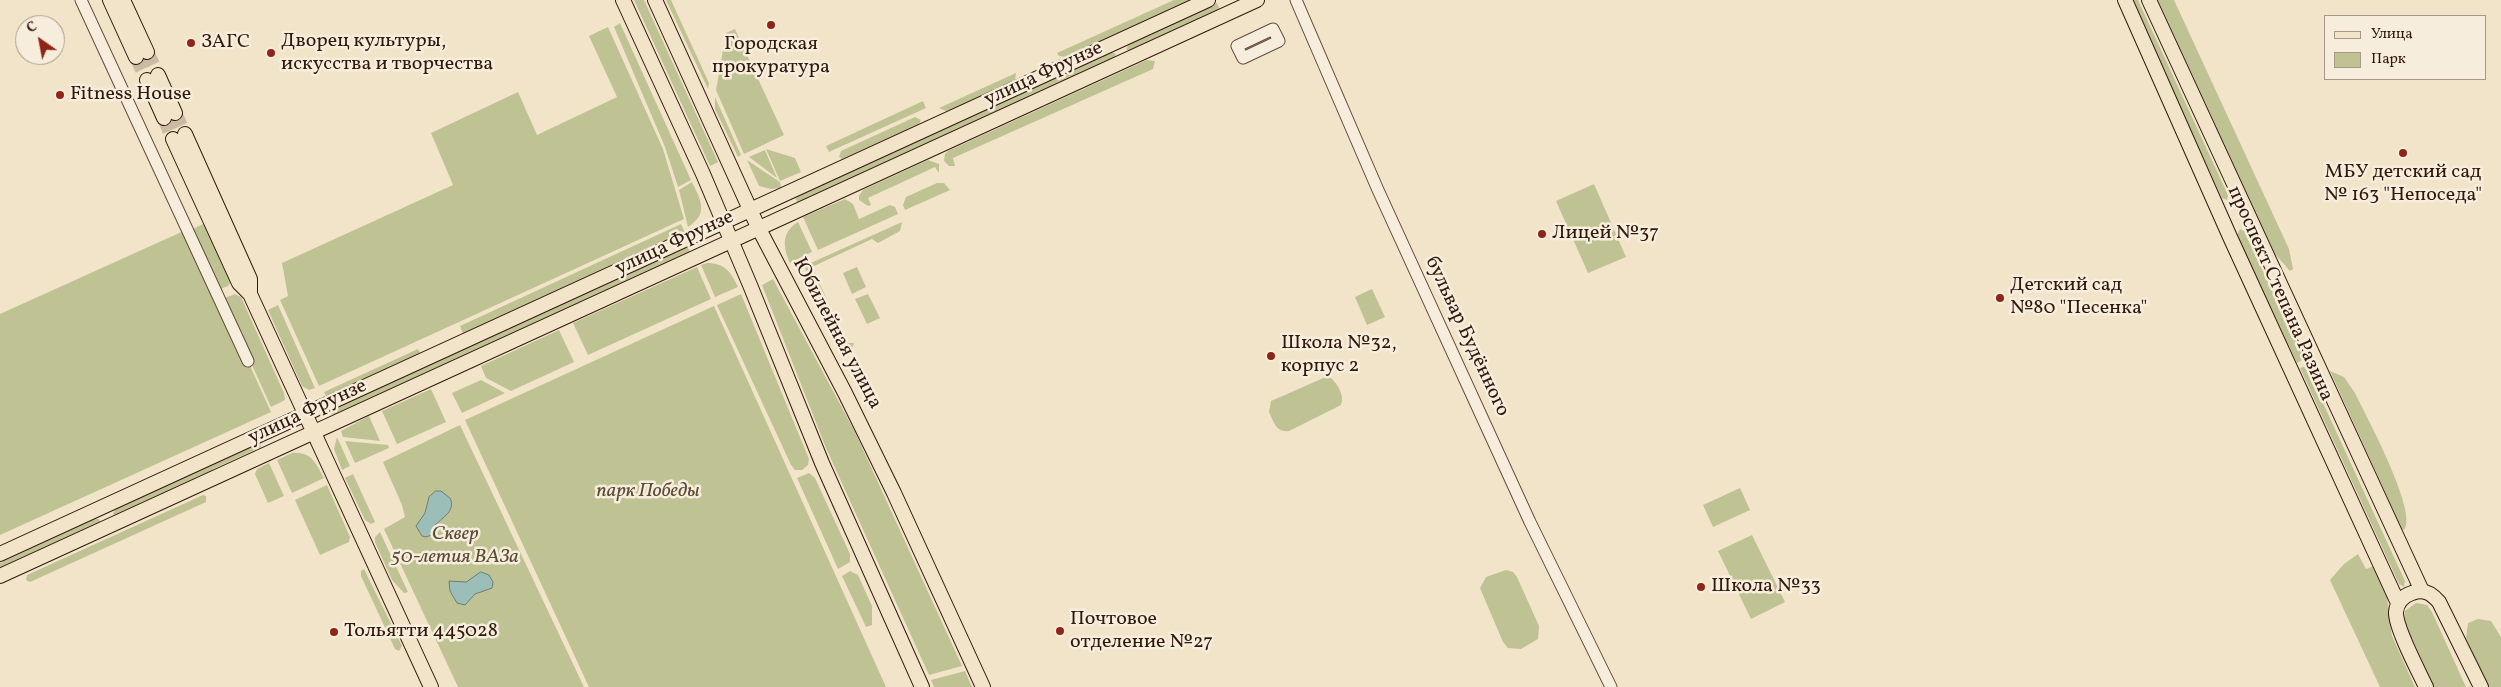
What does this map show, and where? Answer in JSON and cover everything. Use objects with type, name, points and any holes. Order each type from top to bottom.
[{"type":"main road","points":[[110,0],[142,54],[123,0]]},
{"type":"main road","points":[[623,0],[724,222],[822,463],[922,687]]},
{"type":"main road","name":"Юбилейная улица","points":[[655,0],[758,227],[845,393],[890,484],[983,687]]},
{"type":"main road","name":"улица Фрунзе","points":[[0,554],[1208,0]]},
{"type":"main road","name":"улица Фрунзе","points":[[0,576],[758,227],[1257,0]]},
{"type":"main road","name":"проспект Степана Разина","points":[[2125,0],[2230,237],[2398,603],[2396,614],[2398,626],[2426,687]]},
{"type":"main road","name":"проспект Степана Разина","points":[[2149,0],[2422,591],[2428,592],[2439,602],[2481,687]]},
{"type":"main road","points":[[1118,42],[1126,60]]},
{"type":"main road","points":[[152,78],[170,115]]},
{"type":"main road","points":[[179,137],[239,283],[250,294],[431,687]]},
{"type":"main road","points":[[2215,200],[2222,205],[2230,203],[2236,197],[2237,191]]},
{"type":"main road","points":[[2230,237],[2237,226],[2242,223],[2252,225]]},
{"type":"main road","points":[[103,507],[111,525]]},
{"type":"main road","points":[[2398,603],[2414,592],[2422,591]]},
{"type":"street","points":[[81,0],[248,361]]},
{"type":"street","name":"бульвар Будённого","points":[[1296,0],[1378,190],[1530,522],[1610,687]]},
{"type":"green space","points":[[634,0],[644,0],[718,162],[710,166]]},
{"type":"green space","points":[[666,0],[671,0],[709,83],[708,89]]},
{"type":"green space","points":[[1174,0],[1191,0],[1066,57],[1059,56],[1057,53]]},
{"type":"green space","points":[[2130,0],[2138,0],[2228,195],[2227,200],[2222,198]]},
{"type":"green space","points":[[2158,0],[2174,0],[2289,249],[2293,269],[2290,271],[2275,254]]},
{"type":"green space","points":[[1217,3],[1220,10],[1129,51],[1126,49],[1129,44]]},
{"type":"green space","points":[[620,23],[691,180],[678,187],[665,147],[614,27]]},
{"type":"green space","points":[[608,27],[663,149],[684,219],[319,386],[280,300],[288,296],[282,263],[453,185],[431,133],[518,92],[537,135],[617,97],[589,36]]},
{"type":"green space","points":[[735,29],[784,135],[744,154],[716,90],[726,33]]},
{"type":"green space","points":[[1111,52],[1116,54],[1114,59],[798,204],[795,197]]},
{"type":"green space","points":[[1147,60],[1155,61],[1153,69],[953,158],[955,166],[949,166],[944,161],[945,154],[948,151]]},
{"type":"green space","points":[[1016,73],[1015,81],[952,110],[946,111],[939,108]]},
{"type":"green space","points":[[715,97],[741,155],[738,157],[715,109]]},
{"type":"green space","points":[[923,101],[926,108],[829,152],[826,146]]},
{"type":"green space","points":[[915,117],[921,120],[919,124],[842,159],[839,157],[841,151]]},
{"type":"green space","points":[[766,149],[795,158],[801,172],[780,181]]},
{"type":"green space","points":[[765,150],[777,178],[749,157]]},
{"type":"green space","points":[[747,160],[780,182],[781,188],[771,189],[759,186]]},
{"type":"green space","points":[[928,160],[939,164],[939,173],[935,167],[868,198],[871,205],[868,206],[859,200],[863,190]]},
{"type":"green space","points":[[692,182],[700,201],[701,212],[695,222],[688,227],[679,190]]},
{"type":"green space","points":[[937,183],[944,183],[950,190],[905,210],[903,205],[906,197]]},
{"type":"green space","points":[[1594,184],[1626,257],[1588,273],[1556,201]]},
{"type":"green space","points":[[845,199],[853,204],[859,219],[890,205],[895,207],[898,214],[818,250],[803,217]]},
{"type":"green space","points":[[207,222],[231,282],[228,286],[218,290],[191,230]]},
{"type":"green space","points":[[798,222],[812,252],[790,263],[785,240],[789,230]]},
{"type":"green space","points":[[902,222],[900,231],[878,243],[872,239],[812,267],[847,343],[854,343],[852,348],[843,350],[804,266]]},
{"type":"green space","points":[[681,224],[684,231],[463,334],[460,326]]},
{"type":"green space","points":[[188,229],[271,412],[0,535],[0,314]]},
{"type":"green space","points":[[2240,229],[2244,231],[2304,359],[2297,363],[2237,235]]},
{"type":"green space","points":[[688,247],[691,254],[334,417],[331,410]]},
{"type":"green space","points":[[713,263],[727,269],[738,287],[715,297],[701,265]]},
{"type":"green space","points":[[697,267],[711,299],[588,355],[573,323]]},
{"type":"green space","points":[[857,267],[866,287],[852,294],[843,273]]},
{"type":"green space","points":[[773,279],[855,432],[962,666],[929,675],[826,448],[762,285]]},
{"type":"green space","points":[[1372,289],[1385,317],[1367,325],[1355,297]]},
{"type":"green space","points":[[235,294],[241,297],[284,393],[285,400],[271,407],[222,299]]},
{"type":"green space","points":[[741,294],[809,459],[808,465],[802,470],[795,470],[791,465],[717,305]]},
{"type":"green space","points":[[868,294],[880,318],[867,324],[855,299]]},
{"type":"green space","points":[[278,305],[315,388],[309,390],[302,386],[268,310]]},
{"type":"green space","name":"парк Победы","points":[[714,306],[886,687],[589,687],[465,420]]},
{"type":"green space","points":[[559,330],[574,362],[511,391],[486,378],[481,366]]},
{"type":"green space","points":[[418,349],[420,353],[326,396],[324,392]]},
{"type":"green space","points":[[2306,366],[2405,581],[2404,587],[2399,584],[2300,368]]},
{"type":"green space","points":[[2330,371],[2344,377],[2355,393],[2379,441],[2404,504],[2407,520],[2404,530],[2402,529]]},
{"type":"green space","points":[[1328,376],[1339,389],[1342,397],[1341,405],[1289,431],[1278,429],[1269,412],[1271,401]]},
{"type":"green space","points":[[481,380],[505,393],[462,413],[452,393]]},
{"type":"green space","points":[[431,389],[446,422],[397,444],[382,411]]},
{"type":"green space","points":[[369,416],[380,441],[343,437],[341,431]]},
{"type":"green space","name":"Сквер 50-летия ВАЗа","points":[[460,425],[584,687],[458,687],[384,529],[405,517],[402,505],[383,462]]},
{"type":"green space","points":[[337,437],[350,466],[342,470],[334,449]]},
{"type":"green space","points":[[345,441],[388,445],[389,448],[355,463]]},
{"type":"green space","points":[[260,443],[261,447],[213,469],[208,475],[114,516],[113,513],[116,509]]},
{"type":"green space","points":[[292,453],[304,454],[312,459],[324,478],[292,493],[277,460]]},
{"type":"green space","points":[[269,463],[284,496],[268,503],[255,474],[257,469]]},
{"type":"green space","points":[[809,473],[815,478],[850,554],[850,562],[838,569],[797,478]]},
{"type":"green space","points":[[353,474],[375,522],[371,524],[365,520],[345,478]]},
{"type":"green space","points":[[327,485],[350,537],[349,542],[320,555],[295,500]]},
{"type":"green space","points":[[1740,488],[1750,510],[1713,527],[1703,505]]},
{"type":"green space","points":[[203,495],[206,496],[206,502],[30,582],[26,580],[27,575]]},
{"type":"green space","points":[[95,519],[99,519],[101,523],[0,571],[0,563]]},
{"type":"green space","points":[[380,532],[408,592],[404,593],[392,580],[375,542],[375,537]]},
{"type":"green space","points":[[1752,535],[1785,602],[1751,619],[1718,551]]},
{"type":"green space","points":[[2358,554],[2366,569],[2374,566],[2387,596],[2392,636],[2415,687],[2380,687],[2330,580],[2344,564]]},
{"type":"green space","points":[[364,569],[402,646],[399,651],[395,649],[361,576],[361,571]]},
{"type":"green space","points":[[1506,570],[1513,572],[1517,577],[1539,626],[1538,639],[1521,649],[1508,648],[1503,642],[1480,588],[1486,577]]},
{"type":"green space","points":[[850,571],[858,575],[872,606],[872,625],[866,627],[842,576]]},
{"type":"green space","points":[[2416,603],[2427,605],[2432,612],[2466,687],[2434,687],[2404,621],[2405,611]]},
{"type":"green space","points":[[2478,619],[2491,621],[2501,637],[2501,687],[2488,687],[2466,638],[2468,623]]},
{"type":"green space","points":[[965,671],[972,687],[934,687],[931,680]]},
{"type":"water","points":[[436,491],[441,491],[450,498],[451,507],[448,513],[435,525],[434,534],[426,537],[422,536],[416,526],[425,513],[429,497]]},
{"type":"water","points":[[481,572],[489,575],[493,582],[492,588],[475,594],[465,605],[457,603],[450,591],[449,581],[466,582]]},
{"type":"tunnel","points":[[147,52],[158,75]]},
{"type":"tunnel","points":[[136,57],[147,80]]},
{"type":"tunnel","points":[[175,113],[185,134]]},
{"type":"tunnel","points":[[164,118],[173,139]]},
{"type":"place","name":"Городская прокуратура","points":[[771,25]]},
{"type":"place","name":"ЗАГС","points":[[191,43]]},
{"type":"place","name":"Дворец культуры, искусства и творчества","points":[[271,53]]},
{"type":"place","name":"Fitness House","points":[[60,95]]},
{"type":"place","name":"МБУ детский сад № 163 \"Непоседа\"","points":[[2403,153]]},
{"type":"place","name":"Лицей №37","points":[[1542,234]]},
{"type":"place","name":"Детский сад №80 \"Песенка\"","points":[[2000,298]]},
{"type":"place","name":"Школа №32, корпус 2","points":[[1271,356]]},
{"type":"place","name":"Школа №33","points":[[1701,587]]},
{"type":"place","name":"Почтовое отделение №27","points":[[1060,631]]},
{"type":"place","name":"Тольятти 445028","points":[[334,632]]}]
